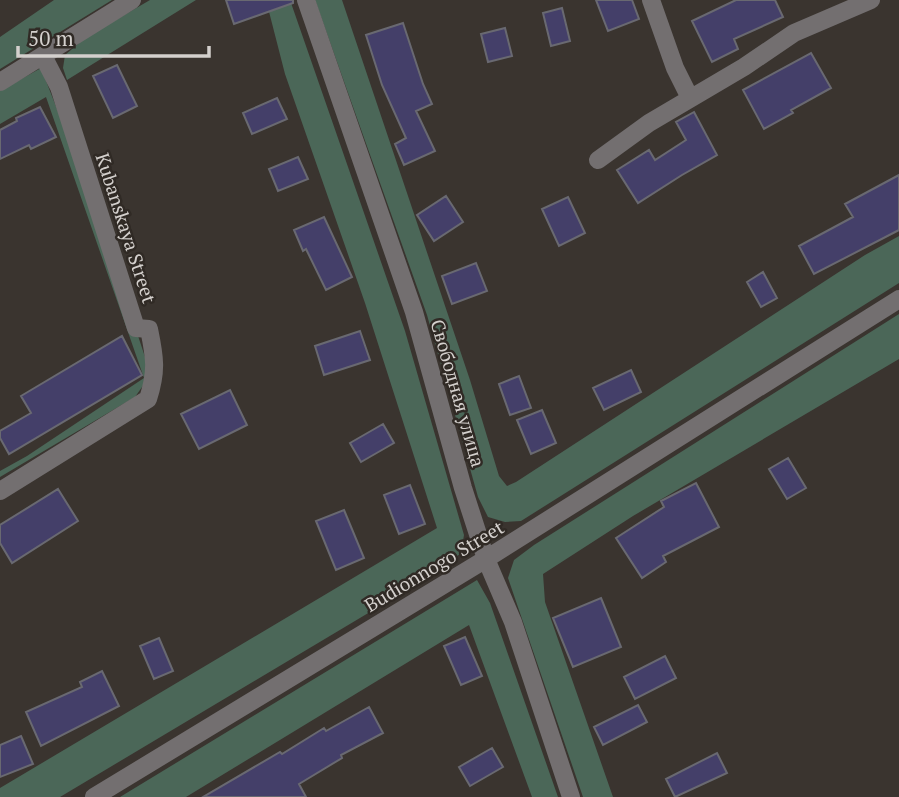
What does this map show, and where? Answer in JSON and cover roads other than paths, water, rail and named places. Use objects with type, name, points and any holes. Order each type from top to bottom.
[{"type":"street","points":[[0,82],[132,0]]},
{"type":"street","name":"Свободная улица","points":[[306,0],[414,312],[463,488],[486,559],[513,622],[571,797]]},
{"type":"street","points":[[651,0],[675,68],[690,98]]},
{"type":"street","points":[[598,159],[649,123],[744,67],[794,33],[871,0]]},
{"type":"street","name":"Kubanskaya Street","points":[[0,491],[148,399],[155,378],[156,361],[149,330],[136,328],[59,87],[43,56]]},
{"type":"street","name":"Budionnogo Street","points":[[94,797],[486,559],[899,299]]}]
